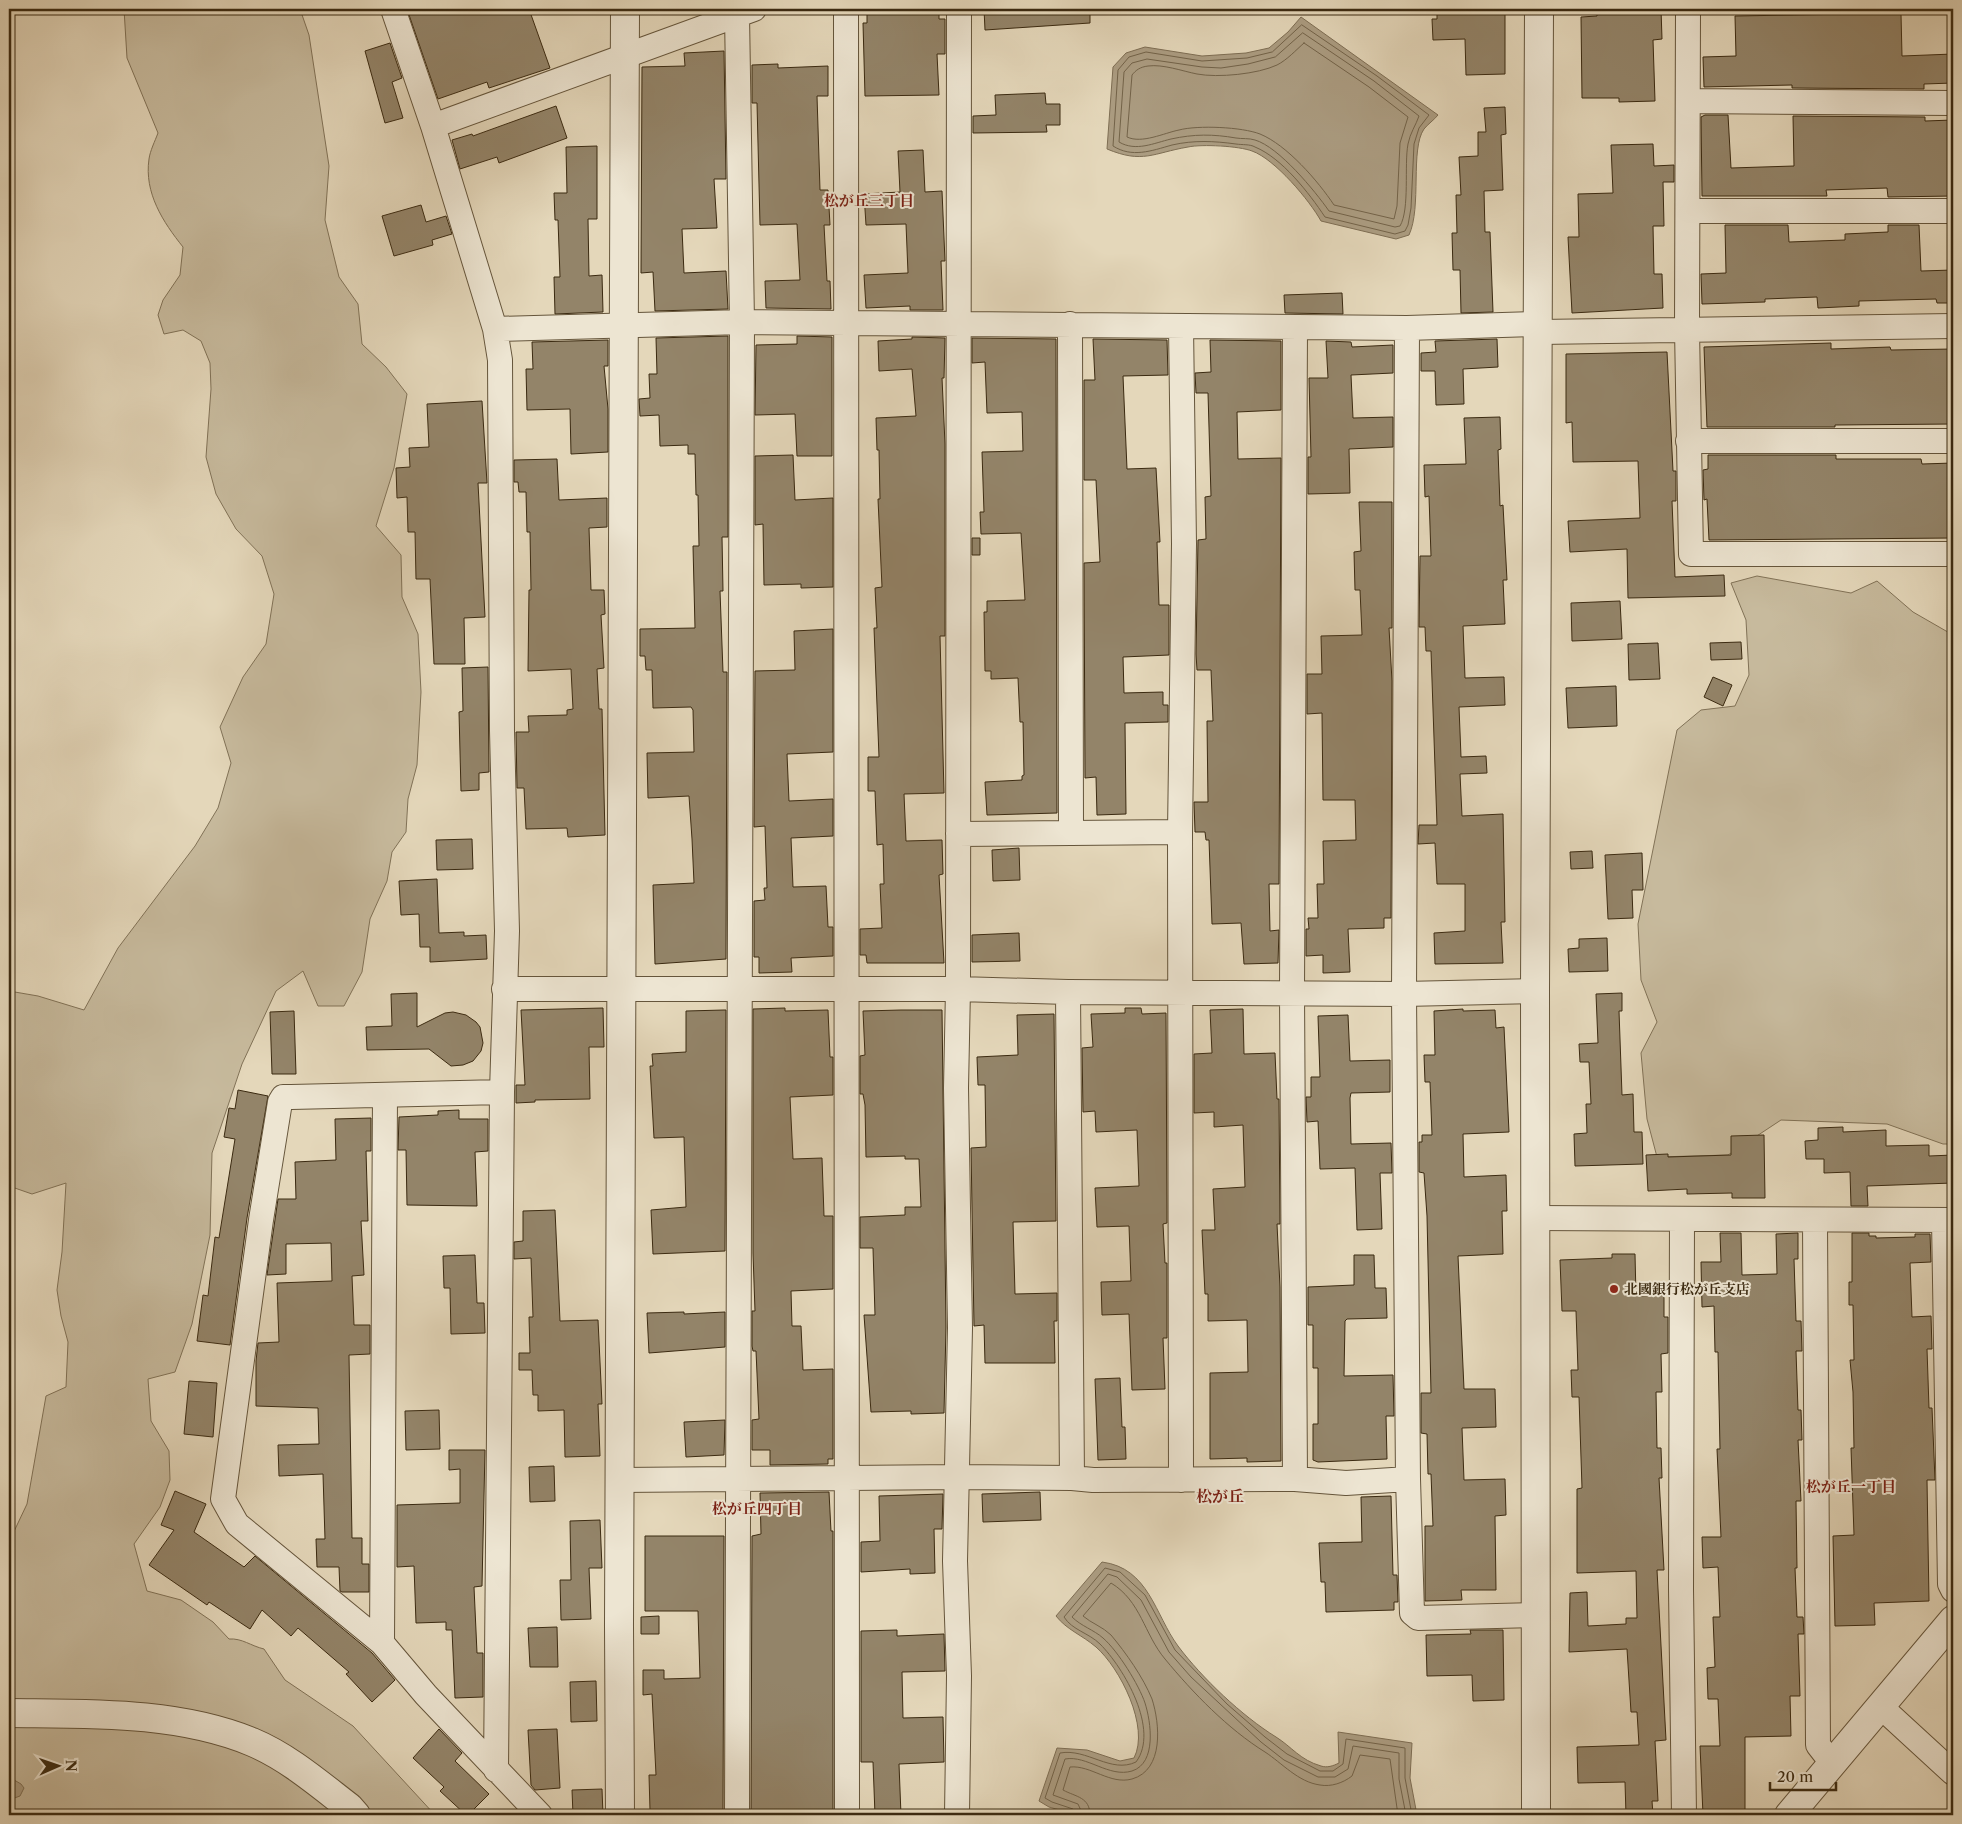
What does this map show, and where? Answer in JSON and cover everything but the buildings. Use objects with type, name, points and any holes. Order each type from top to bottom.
[{"type":"street","points":[[394,9],[433,126],[495,329],[500,360],[502,731],[507,931],[502,1092],[496,1770]]},
{"type":"street","points":[[620,1815],[625,9]]},
{"type":"street","points":[[846,9],[848,324],[847,1815]]},
{"type":"street","points":[[957,1815],[959,1676],[956,1561],[960,1328],[956,1157],[958,989],[959,538],[957,323],[959,9]]},
{"type":"street","points":[[1536,1815],[1535,991],[1539,9]]},
{"type":"street","points":[[1688,9],[1688,441],[1690,554],[1953,554]]},
{"type":"street","points":[[433,126],[746,12],[742,322],[737,1815]]},
{"type":"street","points":[[1688,101],[1953,103]]},
{"type":"street","points":[[1688,212],[1953,212]]},
{"type":"street","points":[[495,329],[742,322],[1688,329],[1953,326]]},
{"type":"street","points":[[1070,324],[1071,832]]},
{"type":"street","points":[[1181,326],[1184,544],[1180,832],[1182,992],[1181,1480]]},
{"type":"street","points":[[1295,1479],[1292,993],[1296,327]]},
{"type":"street","points":[[1407,328],[1403,730],[1404,994],[1408,1479],[1412,1613],[1418,1618],[1535,1615]]},
{"type":"street","points":[[1688,441],[1953,441]]},
{"type":"street","points":[[958,834],[1180,832]]},
{"type":"street","points":[[504,989],[958,989],[1068,992],[1404,994],[1535,991]]},
{"type":"street","points":[[1068,992],[1072,1478]]},
{"type":"street","points":[[502,1092],[283,1097],[280,1102],[261,1220],[223,1499],[237,1524],[382,1643],[426,1695],[540,1815]]},
{"type":"street","points":[[382,1643],[384,1095]]},
{"type":"street","points":[[1535,1218],[1815,1221],[1948,1220],[1950,1584],[1953,1590]]},
{"type":"street","points":[[1682,1219],[1681,1589],[1684,1815]]},
{"type":"street","points":[[1815,1221],[1818,1744],[1832,1763]]},
{"type":"street","points":[[620,1480],[958,1477],[1072,1478],[1093,1480],[1295,1479],[1346,1483],[1408,1479]]},
{"type":"street","points":[[1789,1815],[1953,1620]]},
{"type":"street","points":[[1880,1706],[1953,1773]]},
{"type":"street","points":[[9,1713],[131,1716],[189,1725],[223,1733],[252,1742],[289,1762],[349,1807],[356,1815]]},
{"type":"shaded area","points":[[124,9],[300,9],[309,35],[329,166],[325,220],[339,277],[358,304],[362,344],[386,367],[407,394],[394,468],[376,526],[401,555],[402,597],[418,634],[421,692],[417,765],[408,799],[406,832],[392,852],[387,881],[370,919],[362,972],[344,1006],[318,1006],[303,971],[276,991],[242,1064],[212,1153],[210,1235],[192,1324],[175,1372],[148,1379],[151,1421],[169,1451],[170,1480],[160,1507],[134,1544],[147,1591],[181,1600],[213,1622],[229,1639],[238,1640],[264,1649],[285,1680],[353,1726],[435,1815],[9,1815],[9,1542],[27,1504],[46,1396],[66,1387],[68,1342],[57,1290],[62,1252],[66,1183],[32,1194],[9,1186],[9,991],[38,996],[84,1010],[118,948],[195,846],[218,808],[231,763],[220,727],[243,677],[266,644],[274,594],[262,556],[236,529],[216,494],[206,457],[211,389],[210,363],[201,341],[183,330],[164,334],[158,315],[163,300],[180,275],[183,247],[162,217],[149,184],[149,159],[158,133],[127,58]]},
{"type":"shaded area","points":[[1757,576],[1851,593],[1877,581],[1913,612],[1953,635],[1953,1144],[1943,1144],[1887,1124],[1781,1120],[1728,1155],[1657,1157],[1647,1119],[1641,1053],[1657,1022],[1641,980],[1638,924],[1677,730],[1701,710],[1735,706],[1749,675],[1746,620],[1731,583]]},
{"type":"water","points":[[1301,17],[1438,115],[1424,129],[1420,138],[1415,209],[1409,235],[1396,239],[1321,221],[1309,203],[1281,171],[1261,155],[1246,149],[1194,146],[1139,157],[1107,149],[1113,67],[1126,53],[1145,47],[1202,56],[1246,53],[1269,48],[1288,32]]},
{"type":"water","points":[[1102,1562],[1118,1566],[1130,1573],[1141,1583],[1178,1646],[1223,1696],[1307,1760],[1325,1767],[1339,1763],[1338,1732],[1412,1743],[1410,1778],[1417,1815],[1077,1815],[1049,1807],[1039,1801],[1057,1748],[1087,1750],[1120,1761],[1134,1758],[1138,1745],[1135,1715],[1123,1683],[1096,1647],[1065,1625],[1056,1616]]},
{"type":"water","points":[[9,1777],[24,1788],[20,1796],[9,1800]]},
{"type":"place","name":"北國銀行松が丘支店","points":[[1614,1289]]},
{"type":"district","name":"松が丘三丁目","points":[[869,200]]},
{"type":"district","name":"松が丘一丁目","points":[[1851,1486]]},
{"type":"district","name":"松が丘","points":[[1220,1496]]},
{"type":"district","name":"松が丘四丁目","points":[[757,1508]]}]
